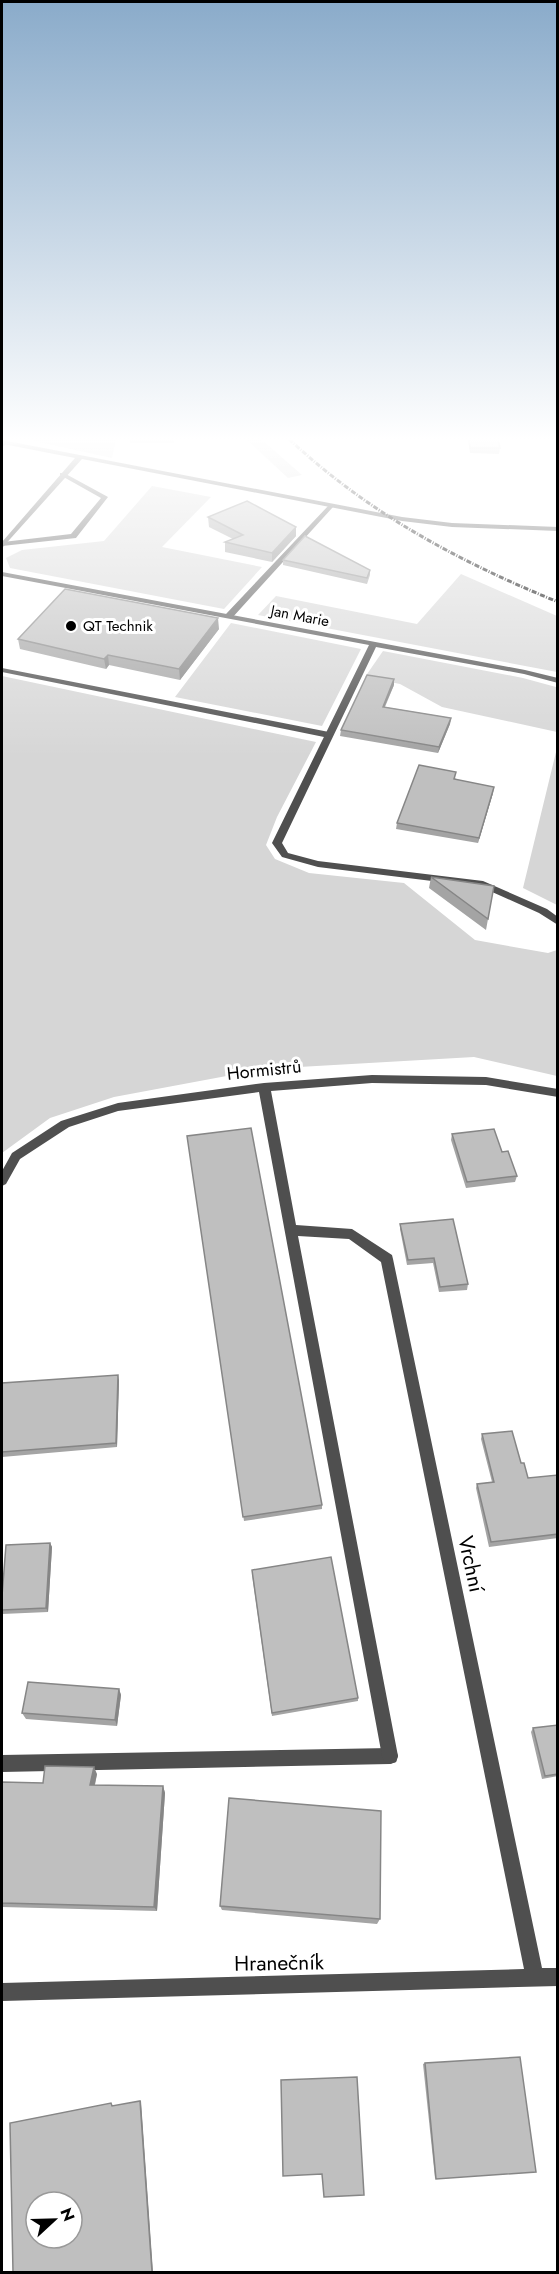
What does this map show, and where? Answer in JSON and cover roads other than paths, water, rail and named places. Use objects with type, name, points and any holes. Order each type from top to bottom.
[{"type":"street","points":[[229,616],[295,545]]},
{"type":"street","name":"Jan Marie","points":[[2,574],[525,672],[558,681]]},
{"type":"street","points":[[374,643],[277,843],[285,855],[318,864],[483,884],[543,911],[558,922]]},
{"type":"street","points":[[2,670],[329,735]]},
{"type":"street","name":"Hormistrů","points":[[2,1181],[16,1156],[65,1124],[118,1107],[264,1087],[372,1078],[486,1082],[558,1093]]},
{"type":"street","points":[[2,1764],[390,1756],[264,1087]]},
{"type":"street","name":"Vrchní","points":[[291,1230],[352,1234],[387,1259],[535,1979]]},
{"type":"street","name":"Hranečník","points":[[2,1992],[558,1977]]},
{"type":"railway","points":[[438,545],[485,570],[558,602]]},
{"type":"place","name":"QT Technik","points":[[71,626]]}]
